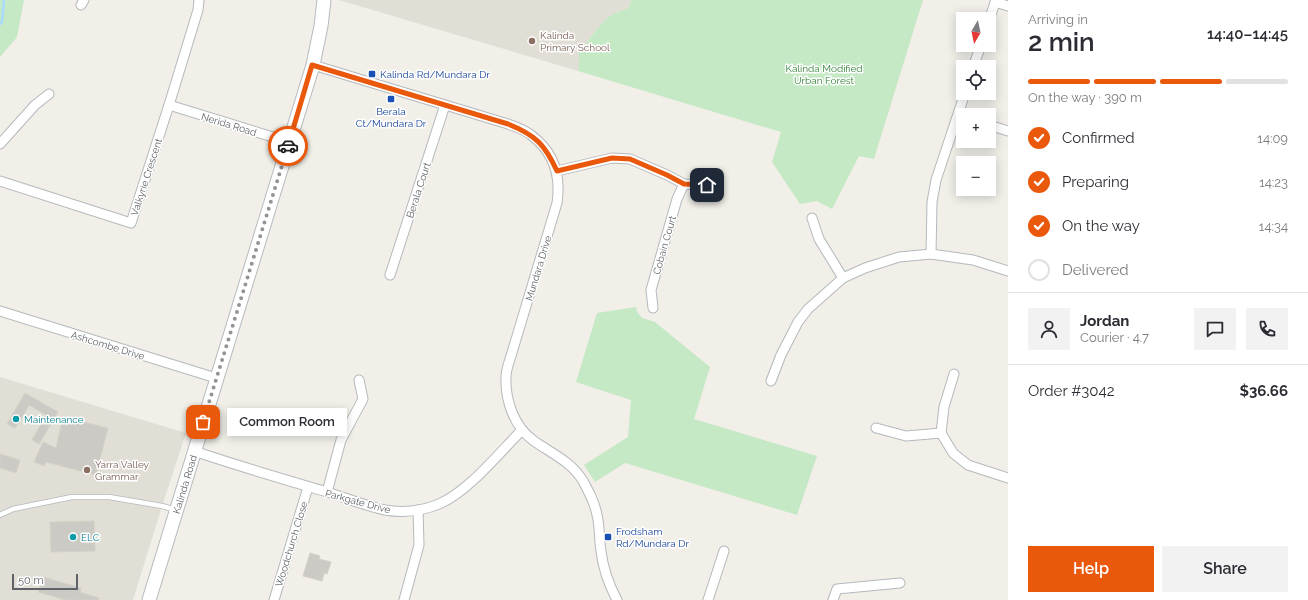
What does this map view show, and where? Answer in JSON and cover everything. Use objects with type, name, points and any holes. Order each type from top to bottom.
[{"type":"street","name":"Valkyrie Crescent","points":[[0,181],[131,223],[198,10],[199,0]]},
{"type":"street","name":"Kalinda Road","points":[[149,600],[216,378],[290,142],[312,65],[321,26],[324,0]]},
{"type":"street","points":[[992,12],[995,1],[1008,6]]},
{"type":"street","name":"Mundara Drive","points":[[312,65],[508,124],[531,135],[544,147],[551,158],[557,171],[560,189],[558,204],[511,356],[506,375],[506,391],[514,418],[522,430],[533,440],[565,462],[582,479],[588,489],[595,505],[604,565],[610,585],[618,600]]},
{"type":"street","points":[[0,144],[35,105],[49,94]]},
{"type":"street","name":"Nerida Road","points":[[169,105],[290,142]]},
{"type":"street","name":"Berala Court","points":[[390,275],[445,105]]},
{"type":"street","points":[[996,127],[1008,131]]},
{"type":"street","points":[[931,254],[932,202],[936,180],[956,129]]},
{"type":"street","points":[[557,171],[612,158],[630,159],[684,184],[707,185]]},
{"type":"street","name":"Cobain Court","points":[[653,308],[651,290],[677,200],[684,184]]},
{"type":"street","points":[[812,218],[819,239],[843,278]]},
{"type":"street","points":[[771,380],[781,355],[798,322],[808,309],[843,278],[865,268],[899,257],[931,254],[973,260],[1008,271]]},
{"type":"street","name":"Ashcombe Drive","points":[[0,311],[216,378]]},
{"type":"street","points":[[954,374],[944,407],[941,433],[953,452],[968,465],[1008,478]]},
{"type":"street","points":[[327,492],[342,440],[363,400],[359,380]]},
{"type":"street","points":[[876,428],[906,436],[941,433]]},
{"type":"street","name":"Parkgate Drive","points":[[194,451],[386,510],[418,510],[439,504],[471,482],[522,430]]},
{"type":"street","name":"Woodchurch Close","points":[[274,600],[308,487]]},
{"type":"street","points":[[404,600],[420,545],[418,510]]},
{"type":"street","points":[[708,600],[724,552]]},
{"type":"street","points":[[833,600],[837,589],[900,584]]},
{"type":"lane","points":[[0,515],[13,509],[72,497],[109,497],[162,506],[176,510]]},
{"type":"shaded area","name":"Kalinda Primary School","points":[[339,0],[631,0],[628,8],[613,14],[595,31],[582,50],[579,51],[578,71]]},
{"type":"shaded area","name":"Yarra Valley Grammar","points":[[0,377],[186,433],[133,600],[0,600]]},
{"type":"green space","points":[[0,0],[24,0],[17,37],[0,57]]},
{"type":"green space","name":"Kalinda Modified Urban Forest","points":[[631,0],[923,0],[874,159],[859,156],[832,209],[817,201],[800,204],[772,162],[781,132],[578,71],[579,51],[582,50],[596,30],[608,18],[613,14],[628,8]]},
{"type":"green space","points":[[636,307],[637,312],[642,318],[655,322],[710,367],[694,419],[817,456],[797,515],[625,463],[595,482],[584,465],[628,437],[631,400],[576,382],[597,313]]},
{"type":"building","name":"Maintenance","points":[[25,393],[58,412],[39,444],[32,440],[46,415],[29,405],[15,428],[7,424]]},
{"type":"building","points":[[63,417],[108,428],[96,475],[46,462],[44,466],[34,462],[43,442],[56,448]]},
{"type":"building","points":[[0,454],[20,460],[16,473],[0,468]]},
{"type":"building","name":"ELC","points":[[94,521],[95,551],[51,552],[50,522]]},
{"type":"building","points":[[310,553],[320,556],[319,559],[331,562],[327,574],[324,573],[322,581],[303,576]]},
{"type":"building","points":[[43,577],[81,588],[80,592],[99,598],[98,600],[66,600],[38,592]]},
{"type":"waterway","points":[[0,24],[2,22],[4,0]]},
{"type":"way so far","points":[[203,422],[288,146]]},
{"type":"place","name":"Kalinda Primary School","points":[[532,41]]},
{"type":"place","name":"Kalinda Rd/Mundara Dr","points":[[372,74]]},
{"type":"place","name":"Berala Ct/Mundara Dr","points":[[391,99]]},
{"type":"place","name":"Maintenance","points":[[16,419]]},
{"type":"place","name":"Common Room","points":[[203,422]]},
{"type":"place","name":"Yarra Valley Grammar","points":[[87,470]]},
{"type":"place","name":"ELC","points":[[73,537]]},
{"type":"place","name":"Frodsham Rd/Mundara Dr","points":[[608,537]]},
{"type":"route","points":[[288,146],[312,65],[521,129],[531,135],[544,147],[557,171],[612,158],[630,159],[684,184],[707,185]]}]
